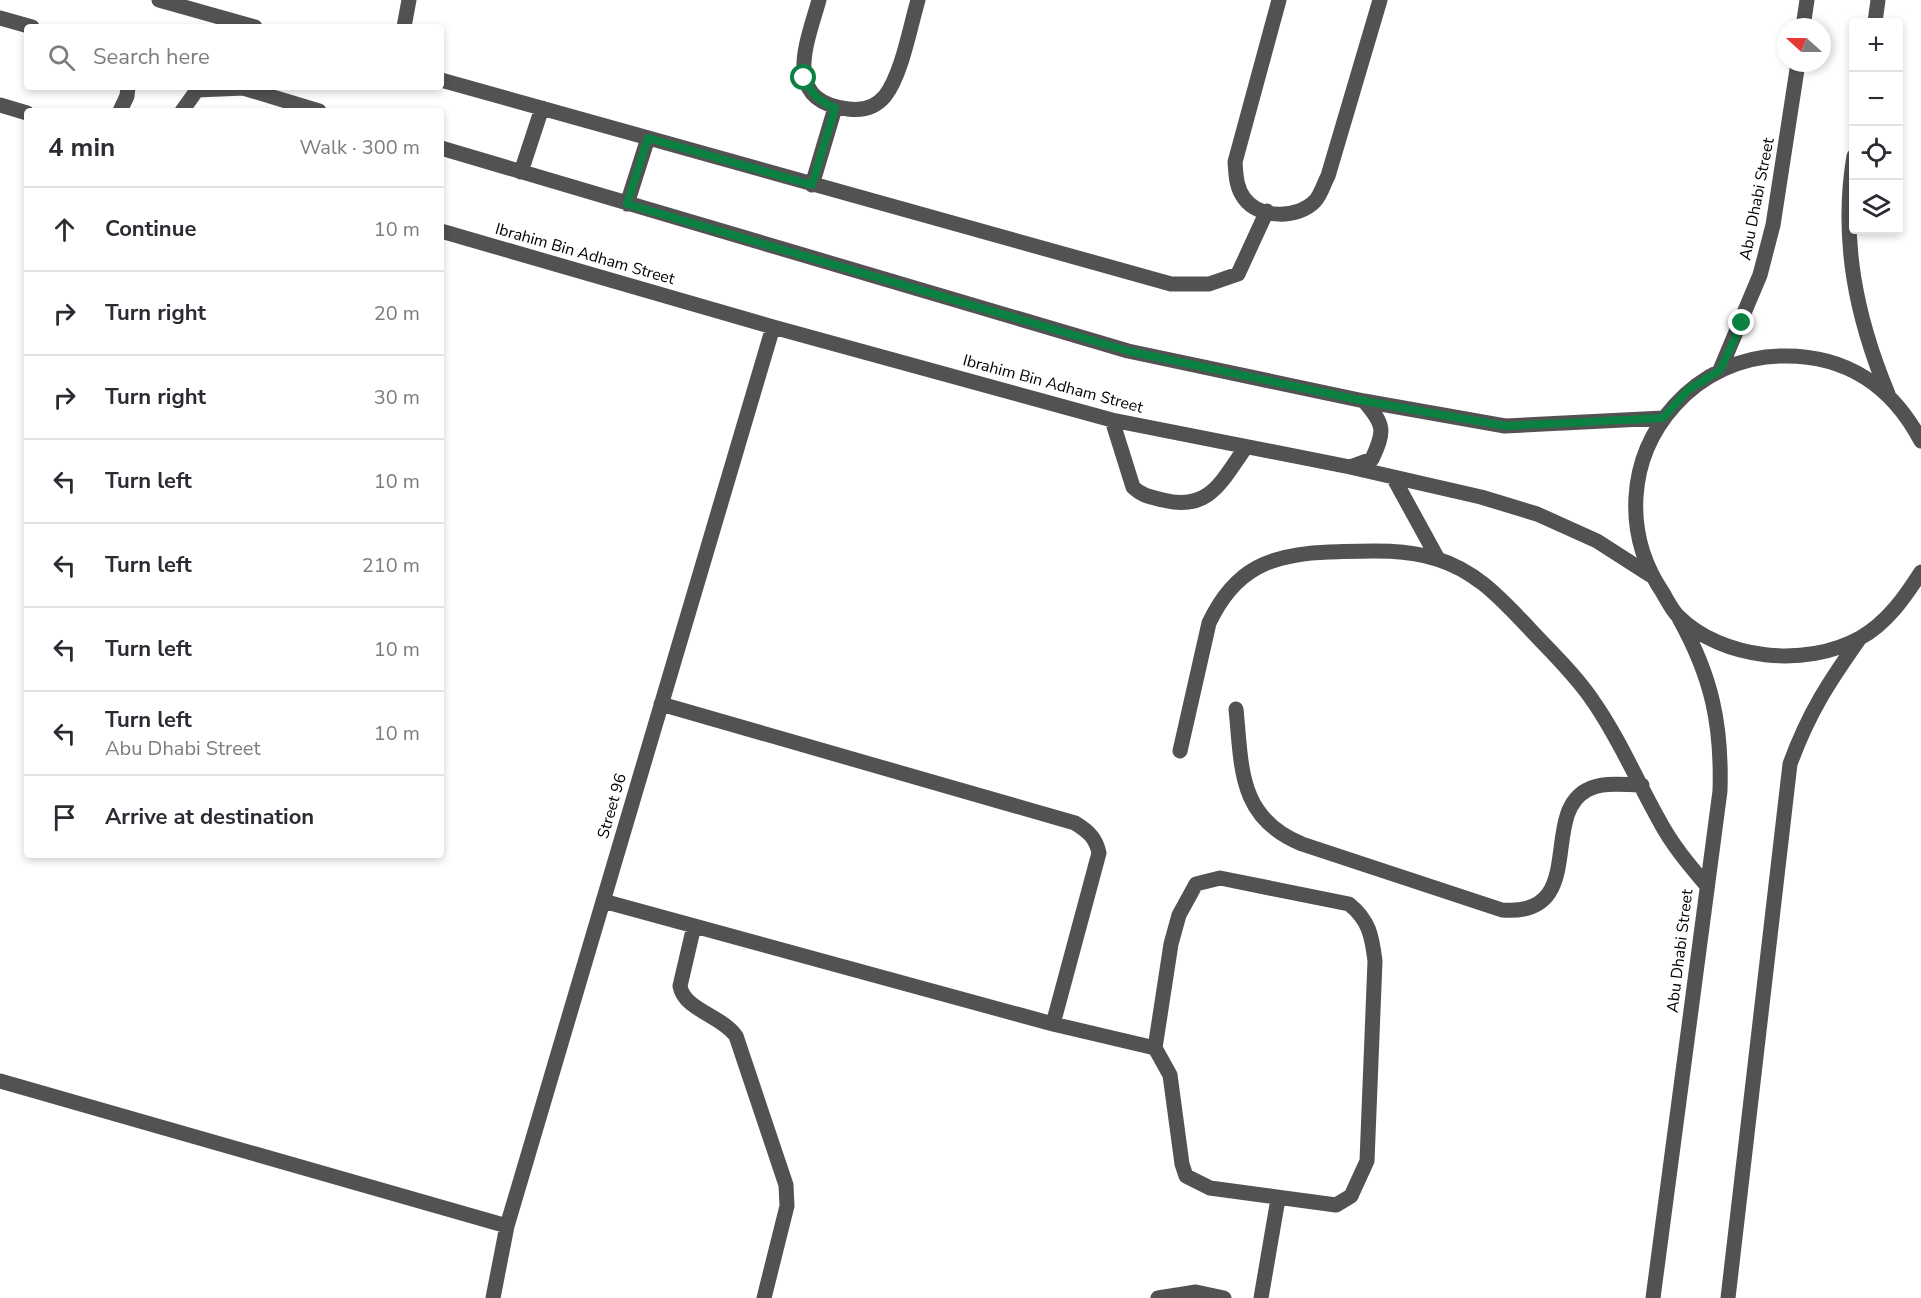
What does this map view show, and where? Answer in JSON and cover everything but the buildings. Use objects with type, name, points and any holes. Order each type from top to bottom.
[{"type":"street","points":[[159,0],[244,24]]},
{"type":"street","points":[[405,24],[409,0]]},
{"type":"street","points":[[819,0],[802,58],[804,78],[811,93],[820,102],[835,108],[861,111],[885,96],[896,72],[918,0]]},
{"type":"street","points":[[1280,0],[1234,162],[1236,182],[1251,206],[1267,211],[1292,214],[1303,211],[1317,200],[1328,176],[1380,0]]},
{"type":"street","points":[[1804,18],[1807,0]]},
{"type":"street","points":[[1876,18],[1878,0]]},
{"type":"street","points":[[0,18],[24,25]]},
{"type":"street","name":"Abu Dhabi Street","points":[[1720,370],[1760,275],[1771,235],[1797,72]]},
{"type":"street","points":[[444,81],[1171,284],[1209,284],[1238,274],[1267,211]]},
{"type":"street","points":[[121,108],[128,90]]},
{"type":"street","points":[[184,108],[197,90]]},
{"type":"street","points":[[249,90],[310,108]]},
{"type":"street","points":[[0,105],[24,111]]},
{"type":"street","points":[[521,172],[542,108]]},
{"type":"street","points":[[812,185],[835,108]]},
{"type":"street","points":[[627,204],[648,138]]},
{"type":"street","points":[[444,149],[1128,351],[1364,401],[1505,426],[1663,418]]},
{"type":"street","points":[[1852,180],[1848,221],[1851,266],[1858,309],[1871,353],[1888,394]]},
{"type":"street","name":"Ibrahim Bin Adham Street","points":[[444,232],[773,327],[1112,420],[1350,467],[1481,497],[1537,514],[1597,541],[1650,575]]},
{"type":"street","name":"Street 96","points":[[493,1298],[507,1226],[773,327]]},
{"type":"street","points":[[1860,638],[1814,655],[1766,656],[1718,643],[1678,616],[1650,575],[1637,536],[1635,495],[1643,455],[1663,418],[1688,390],[1720,370],[1763,356],[1808,356],[1851,369],[1888,394],[1908,416],[1921,441]]},
{"type":"street","points":[[1350,467],[1372,459],[1382,436],[1379,418],[1364,401]]},
{"type":"street","points":[[1112,420],[1133,487],[1140,494],[1173,503],[1185,504],[1207,496],[1246,447]]},
{"type":"street","points":[[1393,477],[1438,559]]},
{"type":"street","points":[[1180,751],[1209,624],[1217,606],[1242,577],[1278,557],[1298,553],[1384,550],[1438,559],[1492,588],[1578,681],[1594,701],[1665,830],[1707,886]]},
{"type":"street","points":[[1728,1298],[1791,764],[1806,722],[1827,684],[1860,638],[1899,605],[1921,572]]},
{"type":"street","points":[[1899,605],[1921,597]]},
{"type":"street","name":"Abu Dhabi Street","points":[[1653,1298],[1720,791],[1721,754],[1718,718],[1706,673],[1678,616]]},
{"type":"street","points":[[661,704],[1075,823],[1088,831],[1097,843],[1099,853],[1053,1024]]},
{"type":"street","points":[[1236,708],[1242,775],[1248,795],[1258,812],[1278,832],[1302,844],[1502,910],[1530,908],[1543,900],[1552,888],[1557,874],[1570,808],[1577,798],[1597,786],[1642,785]]},
{"type":"street","points":[[1220,878],[1349,904],[1362,915],[1371,932],[1375,961],[1367,1161],[1351,1196],[1336,1205],[1278,1199],[1210,1188],[1186,1176],[1182,1164],[1170,1075],[1155,1048],[1171,944],[1179,915],[1196,884],[1220,878]]},
{"type":"street","points":[[603,901],[1053,1024],[1155,1048]]},
{"type":"street","points":[[694,926],[680,986],[681,995],[686,1002],[724,1022],[736,1036],[786,1185],[788,1206],[764,1298]]},
{"type":"street","points":[[0,1081],[507,1226]]},
{"type":"street","points":[[1262,1298],[1278,1199]]},
{"type":"street","points":[[1158,1298],[1196,1292],[1224,1298]]},
{"type":"route","points":[[804,78],[811,93],[820,102],[835,108],[812,185],[648,138],[627,204],[1128,351],[1364,401],[1505,426],[1663,418],[1688,390],[1720,370],[1742,323]]}]
